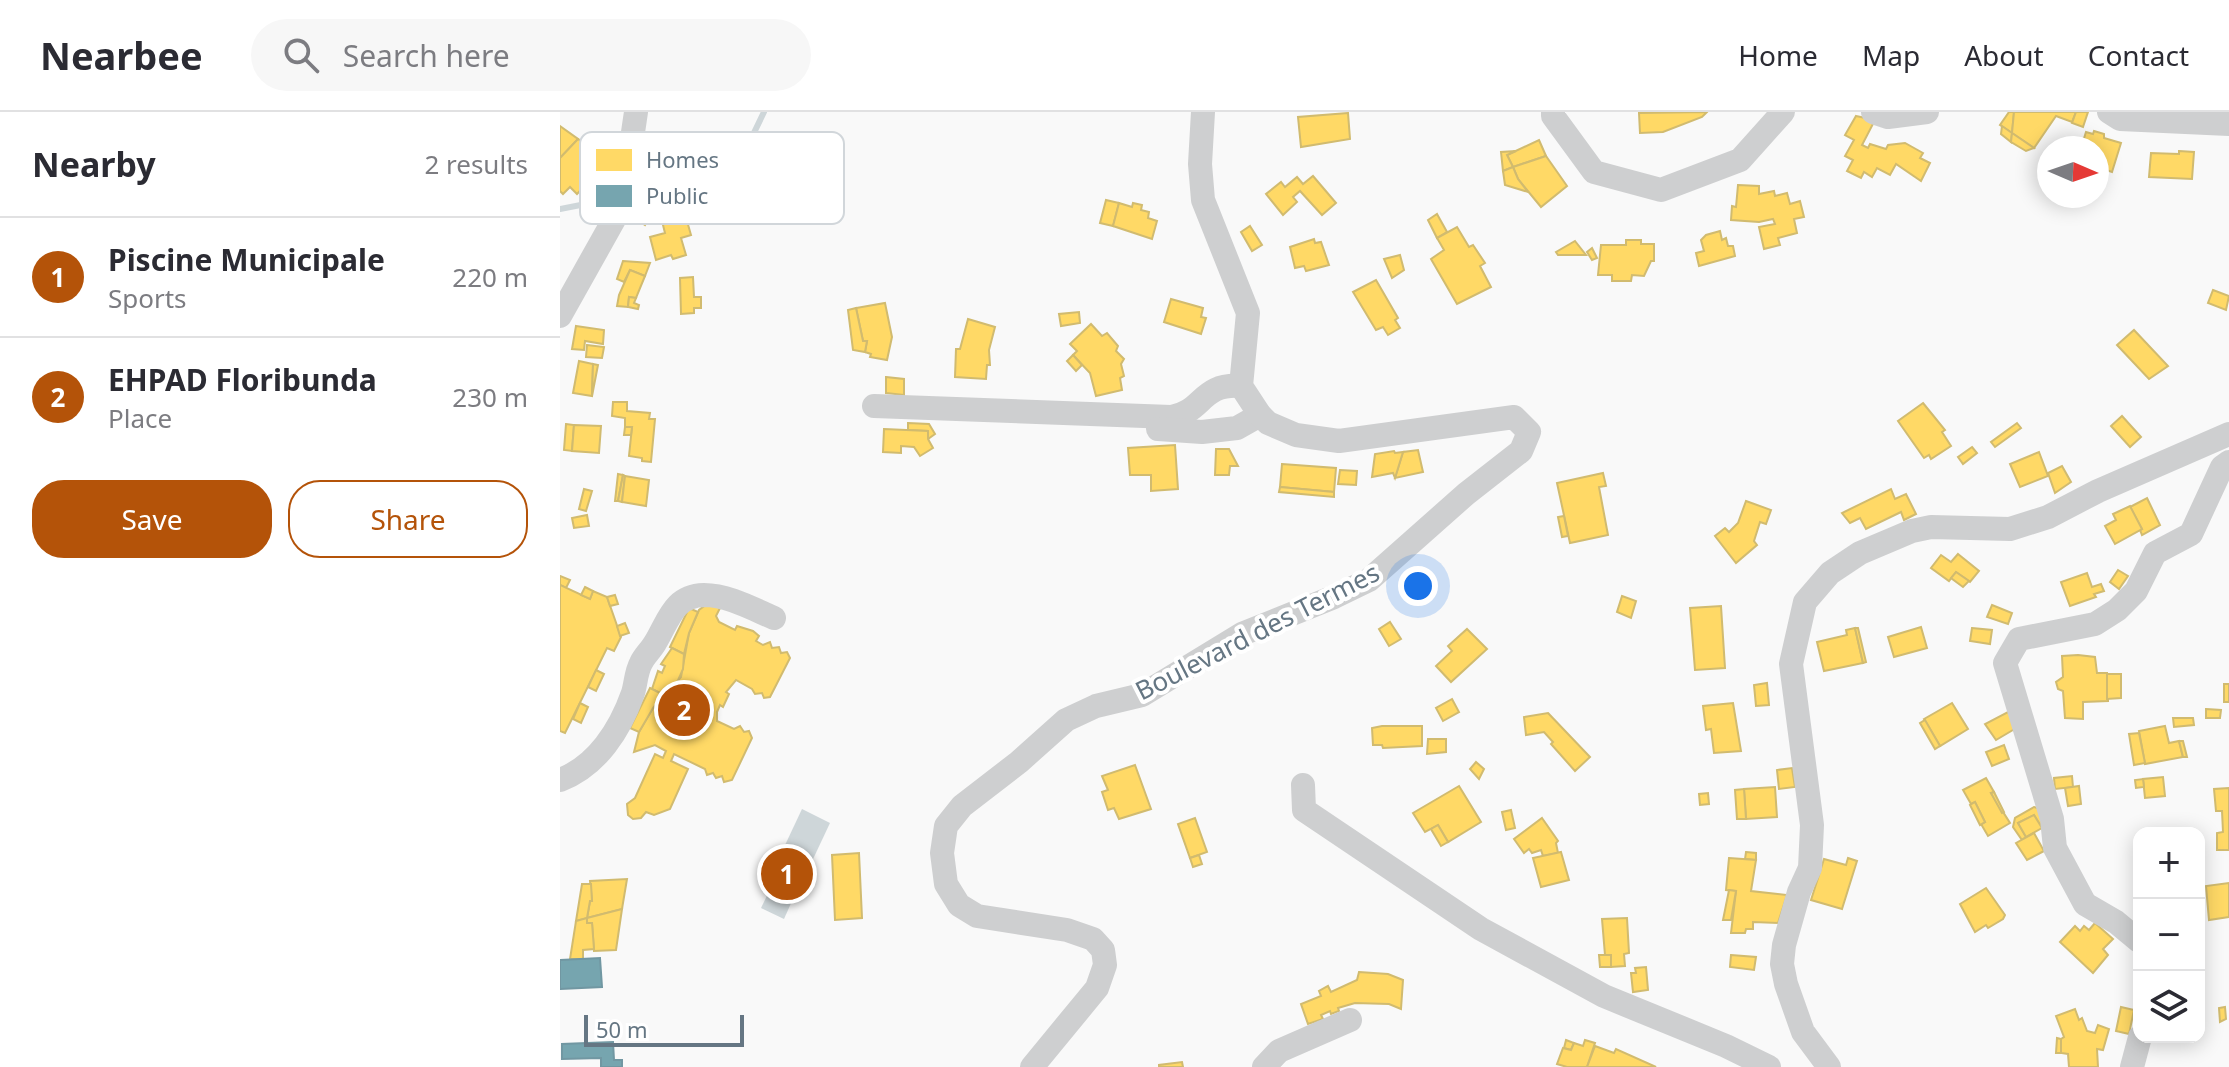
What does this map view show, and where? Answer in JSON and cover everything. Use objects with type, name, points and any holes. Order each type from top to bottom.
[{"type":"street","points":[[634,132],[636,112]]},
{"type":"street","points":[[874,406],[1171,417],[1186,415],[1210,390],[1227,385],[1241,386],[1248,313],[1203,200],[1200,164],[1203,112]]},
{"type":"street","points":[[1553,112],[1594,172],[1661,190],[1740,160],[1783,112]]},
{"type":"street","points":[[1873,112],[1888,117],[1927,112]]},
{"type":"street","points":[[2109,112],[2120,119],[2229,124]]},
{"type":"street","points":[[560,316],[609,224]]},
{"type":"street","name":"Boulevard des Termes","points":[[1032,1067],[1097,988],[1105,965],[1103,950],[1093,939],[1067,930],[977,916],[959,905],[946,884],[942,853],[946,826],[962,806],[1019,762],[1066,720],[1096,706],[1142,695],[1242,634],[1369,580],[1466,494],[1521,451],[1529,432],[1514,417],[1339,441],[1296,435],[1268,423],[1241,386]]},
{"type":"street","points":[[949,421],[1122,426],[1202,432],[1237,428],[1260,415]]},
{"type":"street","points":[[1829,1067],[1803,1032],[1782,964],[1784,945],[1799,892],[1810,868],[1811,854],[1812,825],[1791,664],[1805,602],[1830,573],[1860,553],[1912,531],[1931,527],[2010,529],[2048,517],[2098,491],[2229,434]]},
{"type":"street","points":[[2133,936],[2085,904],[2055,848],[2052,819],[2005,663],[2019,639],[2095,624],[2117,610],[2136,591],[2155,553],[2191,534],[2222,467],[2229,462]]},
{"type":"street","points":[[560,780],[585,767],[602,752],[632,694],[641,662],[654,645],[673,608],[683,599],[705,595],[724,598],[774,618]]},
{"type":"street","points":[[1303,785],[1304,810],[1481,929],[1604,996],[1769,1067]]},
{"type":"street","points":[[1264,1067],[1279,1051],[1350,1020]]},
{"type":"street","points":[[2132,1067],[2138,1043]]},
{"type":"shaded area","points":[[802,809],[830,823],[806,874],[778,860]]},
{"type":"shaded area","points":[[774,881],[796,892],[784,919],[761,908]]},
{"type":"building: Homes","points":[[1707,112],[1702,117],[1663,132],[1640,133],[1639,113]]},
{"type":"building: Homes","points":[[2009,112],[2014,112],[2012,133],[2000,125]]},
{"type":"building: Homes","points":[[2014,112],[2076,112],[2072,122],[2056,116],[2042,136],[2037,136],[2034,148],[2012,133]]},
{"type":"building: Homes","points":[[2076,112],[2088,112],[2083,127],[2072,123]]},
{"type":"building: Homes","points":[[1348,113],[1350,139],[1301,147],[1298,117]]},
{"type":"building: Homes","points":[[1856,116],[1875,120],[1862,145],[1886,149],[1888,145],[1905,143],[1923,153],[1920,158],[1930,163],[1921,181],[1896,164],[1890,175],[1877,168],[1872,177],[1864,172],[1861,178],[1847,171],[1853,160],[1845,156],[1854,140],[1845,135]]},
{"type":"building: Homes","points":[[560,126],[578,139],[560,158]]},
{"type":"building: Homes","points":[[2002,126],[2012,133],[2011,142],[2001,134]]},
{"type":"building: Homes","points":[[2094,131],[2104,136],[2085,136],[2086,132],[2093,134]]},
{"type":"building: Homes","points":[[2012,133],[2034,148],[2026,151],[2011,142]]},
{"type":"building: Homes","points":[[578,139],[580,140],[580,191],[577,194],[570,187],[563,194],[560,191],[560,158]]},
{"type":"building: Homes","points":[[2109,139],[2121,143],[2112,172],[2109,171]]},
{"type":"building: Homes","points":[[1539,140],[1546,156],[1513,167],[1507,155]]},
{"type":"building: Homes","points":[[1516,151],[1507,155],[1513,167],[1503,171],[1501,152]]},
{"type":"building: Homes","points":[[2179,151],[2194,152],[2192,179],[2149,177],[2151,153],[2179,154]]},
{"type":"building: Homes","points":[[1546,156],[1567,186],[1541,207],[1518,179],[1513,167]]},
{"type":"building: Homes","points":[[1513,167],[1528,192],[1505,185],[1503,171]]},
{"type":"building: Homes","points":[[1313,176],[1336,203],[1322,215],[1300,191],[1293,197],[1297,202],[1283,215],[1266,194],[1281,182],[1285,187],[1297,177],[1303,184]]},
{"type":"building: Homes","points":[[1738,185],[1759,186],[1759,194],[1774,191],[1775,196],[1787,193],[1790,204],[1800,201],[1804,217],[1794,219],[1797,233],[1778,238],[1780,245],[1764,249],[1759,227],[1775,224],[1773,219],[1759,222],[1731,220]]},
{"type":"building: Homes","points":[[1106,200],[1119,203],[1113,226],[1100,223]]},
{"type":"building: Homes","points":[[1119,203],[1132,207],[1133,203],[1142,205],[1141,210],[1149,212],[1148,218],[1157,221],[1152,239],[1113,226]]},
{"type":"building: Homes","points":[[1437,214],[1447,232],[1437,238],[1428,220]]},
{"type":"building: Homes","points":[[663,224],[688,224],[691,235],[681,238],[686,255],[673,259],[671,255],[656,260],[650,237],[665,233]]},
{"type":"building: Homes","points":[[1250,226],[1262,245],[1252,251],[1241,232]]},
{"type":"building: Homes","points":[[1457,227],[1469,247],[1473,245],[1485,263],[1480,266],[1491,287],[1457,304],[1431,259],[1444,250],[1437,238]]},
{"type":"building: Homes","points":[[1720,231],[1722,240],[1726,238],[1728,246],[1733,246],[1735,256],[1699,266],[1696,253],[1704,251],[1701,240]]},
{"type":"building: Homes","points":[[1314,239],[1315,243],[1321,242],[1329,265],[1306,271],[1304,266],[1295,268],[1290,247]]},
{"type":"building: Homes","points":[[1626,240],[1654,244],[1654,261],[1651,261],[1644,276],[1632,275],[1631,281],[1612,281],[1612,275],[1598,275],[1601,245],[1626,245]]},
{"type":"building: Homes","points":[[1575,241],[1586,255],[1558,255],[1556,252]]},
{"type":"building: Homes","points":[[1592,248],[1597,258],[1592,260],[1587,252]]},
{"type":"building: Homes","points":[[1400,255],[1404,270],[1392,278],[1384,259]]},
{"type":"building: Homes","points":[[623,261],[650,263],[645,276],[630,270],[624,282],[617,279]]},
{"type":"building: Homes","points":[[630,270],[645,276],[636,298],[629,297],[628,307],[617,306],[619,295]]},
{"type":"building: Homes","points":[[693,277],[694,297],[701,297],[701,308],[694,308],[694,313],[681,314],[680,278]]},
{"type":"building: Homes","points":[[1376,280],[1398,318],[1395,320],[1400,328],[1388,335],[1383,327],[1376,330],[1353,292]]},
{"type":"building: Homes","points":[[2213,290],[2229,296],[2226,310],[2208,303]]},
{"type":"building: Homes","points":[[629,297],[636,298],[634,303],[639,305],[638,309],[628,307]]},
{"type":"building: Homes","points":[[1171,299],[1203,308],[1201,317],[1206,318],[1201,334],[1164,322]]},
{"type":"building: Homes","points":[[885,303],[892,337],[887,360],[870,357],[871,354],[865,352],[867,341],[863,341],[856,308]]},
{"type":"building: Homes","points":[[856,308],[863,341],[867,341],[865,352],[853,350],[848,310]]},
{"type":"building: Homes","points":[[1079,312],[1080,323],[1061,326],[1059,314]]},
{"type":"building: Homes","points":[[968,319],[995,327],[986,379],[955,377],[956,349],[960,349]]},
{"type":"building: Homes","points":[[1091,324],[1102,336],[1107,333],[1118,346],[1116,351],[1124,359],[1121,364],[1124,376],[1120,378],[1122,390],[1096,396],[1090,373],[1073,355],[1077,351],[1070,344]]},
{"type":"building: Homes","points":[[576,326],[604,330],[603,344],[585,341],[584,350],[572,349]]},
{"type":"building: Homes","points":[[2134,330],[2168,366],[2149,379],[2117,345]]},
{"type":"building: Homes","points":[[587,345],[604,347],[602,358],[586,357]]},
{"type":"building: Homes","points":[[1073,355],[1082,365],[1076,371],[1067,361]]},
{"type":"building: Homes","points":[[579,361],[593,364],[592,396],[573,393]]},
{"type":"building: Homes","points":[[593,364],[598,365],[592,396]]},
{"type":"building: Homes","points":[[886,377],[904,379],[904,395],[886,393]]},
{"type":"building: Homes","points":[[613,402],[627,402],[627,411],[650,413],[649,419],[655,419],[651,462],[629,456],[632,427],[625,427],[625,418],[612,416]]},
{"type":"building: Homes","points":[[1923,403],[1945,430],[1942,432],[1951,446],[1931,459],[1929,455],[1924,458],[1898,421]]},
{"type":"building: Homes","points":[[2122,416],[2141,437],[2130,447],[2111,426]]},
{"type":"building: Homes","points":[[908,423],[929,424],[935,434],[928,439],[928,431],[908,430]]},
{"type":"building: Homes","points":[[2017,423],[2021,428],[1995,447],[1991,442]]},
{"type":"building: Homes","points":[[566,424],[574,425],[572,451],[564,450]]},
{"type":"building: Homes","points":[[574,425],[601,426],[599,453],[572,451]]},
{"type":"building: Homes","points":[[625,427],[632,427],[631,435],[624,435]]},
{"type":"building: Homes","points":[[884,429],[928,431],[933,448],[920,456],[914,447],[901,446],[901,453],[883,452]]},
{"type":"building: Homes","points":[[1175,445],[1178,489],[1151,491],[1151,475],[1130,475],[1128,448]]},
{"type":"building: Homes","points":[[1972,447],[1977,453],[1963,464],[1958,457]]},
{"type":"building: Homes","points":[[1216,449],[1229,449],[1238,466],[1230,466],[1229,475],[1215,475]]},
{"type":"building: Homes","points":[[1418,450],[1423,472],[1395,478],[1403,452]]},
{"type":"building: Homes","points":[[1403,452],[1395,478],[1393,473],[1372,477],[1375,454]]},
{"type":"building: Homes","points":[[2039,452],[2048,476],[2020,487],[2010,464]]},
{"type":"building: Homes","points":[[1282,464],[1336,468],[1334,492],[1280,487]]},
{"type":"building: Homes","points":[[2062,466],[2071,482],[2055,493],[2048,473]]},
{"type":"building: Homes","points":[[1340,470],[1357,471],[1356,485],[1338,484]]},
{"type":"building: Homes","points":[[1603,473],[1606,486],[1599,487],[1608,535],[1570,543],[1557,483]]},
{"type":"building: Homes","points":[[618,474],[623,475],[618,501],[615,501]]},
{"type":"building: Homes","points":[[625,476],[622,502],[618,501]]},
{"type":"building: Homes","points":[[625,476],[649,480],[646,506],[622,502]]},
{"type":"building: Homes","points":[[1280,487],[1334,492],[1334,497],[1279,492]]},
{"type":"building: Homes","points":[[584,489],[592,491],[586,511],[579,509]]},
{"type":"building: Homes","points":[[1891,489],[1895,499],[1906,494],[1916,514],[1904,520],[1901,512],[1866,529],[1860,518],[1850,523],[1842,513]]},
{"type":"building: Homes","points":[[2147,498],[2160,525],[2142,535],[2130,507]]},
{"type":"building: Homes","points":[[1746,501],[1771,510],[1766,524],[1760,522],[1754,541],[1757,545],[1736,563],[1715,536],[1725,528],[1729,532],[1738,523]]},
{"type":"building: Homes","points":[[2130,506],[2142,529],[2115,544],[2105,526],[2116,520],[2113,514]]},
{"type":"building: Homes","points":[[587,515],[589,526],[574,528],[572,518]]},
{"type":"building: Homes","points":[[1564,516],[1568,536],[1562,537],[1558,517]]},
{"type":"building: Homes","points":[[1958,554],[1979,571],[1970,582],[1956,572],[1949,581],[1931,568],[1941,555],[1951,562]]},
{"type":"building: Homes","points":[[2118,570],[2128,576],[2119,589],[2110,582]]},
{"type":"building: Homes","points":[[1956,572],[1969,581],[1963,587],[1951,578]]},
{"type":"building: Homes","points":[[2087,573],[2092,587],[2101,584],[2104,591],[2070,606],[2061,582]]},
{"type":"building: Homes","points":[[560,576],[570,580],[566,588],[560,585]]},
{"type":"building: Homes","points":[[560,585],[590,599],[593,591],[607,597],[621,637],[614,651],[607,648],[565,733],[560,731]]},
{"type":"building: Homes","points":[[585,587],[593,591],[590,599],[581,595]]},
{"type":"building: Homes","points":[[615,595],[618,604],[610,606],[607,597]]},
{"type":"building: Homes","points":[[1622,596],[1636,601],[1631,618],[1617,612]]},
{"type":"building: Homes","points":[[707,604],[722,604],[716,616],[719,622],[735,630],[737,626],[753,631],[759,636],[756,641],[763,645],[770,642],[772,648],[779,647],[781,653],[787,652],[790,658],[770,697],[755,694],[736,680],[726,692],[729,694],[723,707],[720,705],[717,721],[734,729],[740,726],[744,732],[749,731],[752,738],[732,780],[724,782],[722,776],[707,775],[705,769],[674,754],[671,761],[688,769],[670,809],[654,815],[646,812],[641,818],[633,819],[628,815],[627,804],[635,798],[655,754],[663,758],[666,751],[655,745],[634,752],[639,732],[653,708],[681,677],[689,633],[699,610]]},
{"type":"building: Homes","points":[[1992,605],[2012,613],[2008,624],[1987,617]]},
{"type":"building: Homes","points":[[1721,606],[1725,668],[1695,670],[1690,608]]},
{"type":"building: Homes","points":[[689,608],[698,612],[684,654],[670,647]]},
{"type":"building: Homes","points":[[1390,622],[1401,639],[1389,646],[1379,629]]},
{"type":"building: Homes","points":[[625,623],[629,633],[620,636],[617,626]]},
{"type":"building: Homes","points":[[1921,627],[1927,648],[1894,657],[1888,637]]},
{"type":"building: Homes","points":[[1855,628],[1863,663],[1824,671],[1817,642],[1847,635],[1846,630]]},
{"type":"building: Homes","points":[[1855,628],[1858,628],[1866,662],[1863,663]]},
{"type":"building: Homes","points":[[1972,628],[1992,630],[1990,644],[1970,641]]},
{"type":"building: Homes","points":[[1467,629],[1487,649],[1451,682],[1436,666],[1452,651],[1448,646]]},
{"type":"building: Homes","points":[[672,648],[684,654],[683,669],[676,685],[664,695],[652,689],[658,671],[662,673],[665,666],[661,664]]},
{"type":"building: Homes","points":[[2062,656],[2095,657],[2097,673],[2107,673],[2108,701],[2083,702],[2083,719],[2065,718],[2063,691],[2058,689],[2056,682],[2063,677]]},
{"type":"building: Homes","points":[[596,670],[604,674],[596,691],[588,687]]},
{"type":"building: Homes","points":[[2107,674],[2121,674],[2121,698],[2107,699]]},
{"type":"building: Homes","points":[[1767,683],[1769,705],[1756,706],[1754,685]]},
{"type":"building: Homes","points":[[2224,684],[2229,684],[2229,702],[2224,702]]},
{"type":"building: Homes","points":[[650,688],[664,695],[639,732],[630,728]]},
{"type":"building: Homes","points":[[1452,699],[1459,712],[1443,721],[1436,708]]},
{"type":"building: Homes","points":[[580,703],[588,707],[581,723],[573,719]]},
{"type":"building: Homes","points":[[1733,703],[1741,751],[1714,753],[1711,729],[1706,730],[1703,706]]},
{"type":"building: Homes","points":[[1952,703],[1968,729],[1940,746],[1924,719]]},
{"type":"building: Homes","points":[[2206,709],[2221,710],[2220,718],[2206,718]]},
{"type":"building: Homes","points":[[2008,712],[2018,727],[1996,740],[1985,724]]},
{"type":"building: Homes","points":[[1548,713],[1590,757],[1575,771],[1544,732],[1526,735],[1524,717]]},
{"type":"building: Homes","points":[[2173,718],[2193,718],[2194,725],[2174,727]]},
{"type":"building: Homes","points":[[1925,720],[1940,746],[1935,749],[1920,723]]},
{"type":"building: Homes","points":[[1422,726],[1422,746],[1383,748],[1382,745],[1373,745],[1372,728]]},
{"type":"building: Homes","points":[[2165,726],[2169,743],[2179,741],[2183,757],[2145,764],[2139,731]]},
{"type":"building: Homes","points":[[2139,733],[2145,763],[2134,765],[2129,734]]},
{"type":"building: Homes","points":[[1428,739],[1446,739],[1446,752],[1427,754]]},
{"type":"building: Homes","points":[[2179,741],[2183,741],[2187,757],[2183,757]]},
{"type":"building: Homes","points":[[2004,745],[2009,759],[1992,766],[1986,752]]},
{"type":"building: Homes","points":[[1476,762],[1484,769],[1479,779],[1470,769]]},
{"type":"building: Homes","points":[[1135,765],[1151,809],[1119,819],[1114,808],[1108,810],[1102,792],[1108,790],[1102,776]]},
{"type":"building: Homes","points":[[1792,768],[1795,787],[1779,789],[1777,770]]},
{"type":"building: Homes","points":[[2072,776],[2073,787],[2055,789],[2054,778]]},
{"type":"building: Homes","points":[[2163,777],[2165,796],[2145,798],[2143,779]]},
{"type":"building: Homes","points":[[1986,778],[1994,792],[1991,793],[2010,823],[1988,836],[1975,802],[1971,804],[1963,790]]},
{"type":"building: Homes","points":[[2143,779],[2144,787],[2136,788],[2135,780]]},
{"type":"building: Homes","points":[[1459,786],[1481,822],[1448,842],[1438,825],[1425,832],[1413,813]]},
{"type":"building: Homes","points":[[2079,786],[2081,804],[2068,806],[2065,788]]},
{"type":"building: Homes","points":[[1775,787],[1777,817],[1746,819],[1744,789]]},
{"type":"building: Homes","points":[[2229,788],[2229,850],[2217,850],[2217,833],[2223,832],[2222,811],[2216,811],[2214,789]]},
{"type":"building: Homes","points":[[1744,789],[1746,819],[1737,819],[1735,790]]},
{"type":"building: Homes","points":[[1994,792],[2004,812],[2002,813],[1991,793]]},
{"type":"building: Homes","points":[[1708,793],[1709,804],[1700,805],[1699,794]]},
{"type":"building: Homes","points":[[1975,802],[1985,822],[1980,825],[1970,805]]},
{"type":"building: Homes","points":[[2034,807],[2041,809],[2042,828],[2034,815],[2018,823],[2026,837],[2022,840],[2013,827],[2015,818]]},
{"type":"building: Homes","points":[[1511,810],[1515,828],[1506,830],[1502,812]]},
{"type":"building: Homes","points":[[2034,815],[2042,828],[2026,837],[2018,823]]},
{"type":"building: Homes","points":[[1195,818],[1207,852],[1190,858],[1178,824]]},
{"type":"building: Homes","points":[[1542,818],[1558,841],[1558,853],[1543,856],[1541,850],[1532,853],[1529,849],[1524,853],[1514,839]]},
{"type":"building: Homes","points":[[1438,825],[1448,842],[1441,846],[1431,829]]},
{"type":"building: Homes","points":[[2034,833],[2044,851],[2027,860],[2016,843]]},
{"type":"building: Homes","points":[[1561,852],[1569,880],[1541,887],[1533,858]]},
{"type":"building: Homes","points":[[1746,852],[1756,853],[1756,860],[1745,859]]},
{"type":"building: Homes","points":[[859,853],[862,918],[835,920],[832,855]]},
{"type":"building: Homes","points":[[1199,855],[1202,864],[1193,867],[1190,858]]},
{"type":"building: Homes","points":[[1729,858],[1756,860],[1751,891],[1787,895],[1778,923],[1753,922],[1753,929],[1746,929],[1745,933],[1731,933],[1736,891],[1726,890]]},
{"type":"building: Homes","points":[[1848,858],[1857,861],[1842,909],[1811,900],[1824,859],[1846,865]]},
{"type":"building: Homes","points":[[627,879],[622,909],[587,918],[592,901],[590,881]]},
{"type":"building: Homes","points":[[2229,883],[2229,917],[2209,920],[2206,886]]},
{"type":"building: Homes","points":[[582,884],[591,884],[592,901],[587,918],[576,921]]},
{"type":"building: Homes","points":[[1986,888],[2005,915],[1988,928],[1986,925],[1975,932],[1960,904]]},
{"type":"building: Homes","points":[[1729,890],[1736,891],[1731,920],[1723,920]]},
{"type":"building: Homes","points":[[622,909],[616,950],[594,951],[592,923],[587,923],[587,918]]},
{"type":"building: Homes","points":[[587,918],[587,923],[592,923],[594,949],[583,950],[583,959],[570,959],[576,921]]},
{"type":"building: Homes","points":[[1627,918],[1629,953],[1624,954],[1625,966],[1611,967],[1611,955],[1605,955],[1602,919]]},
{"type":"building: Homes","points":[[2095,923],[2113,939],[2103,949],[2108,955],[2093,973],[2060,942],[2075,926],[2080,931],[2084,926],[2089,930]]},
{"type":"building: Homes","points":[[1599,955],[1611,955],[1611,967],[1600,967]]},
{"type":"building: Homes","points":[[1731,955],[1756,957],[1754,970],[1730,967]]},
{"type":"building: Homes","points":[[1646,967],[1648,990],[1633,992],[1631,973],[1636,973],[1635,968]]},
{"type":"building: Homes","points":[[1359,972],[1388,974],[1403,980],[1401,1009],[1389,1004],[1355,1003],[1321,1015],[1323,1019],[1308,1024],[1301,1004],[1321,996],[1319,991],[1328,986],[1331,992],[1357,980]]},
{"type":"building: Homes","points":[[2121,1007],[2133,1010],[2129,1034],[2116,1031]]},
{"type":"building: Homes","points":[[2225,1007],[2226,1019],[2220,1022],[2219,1008]]},
{"type":"building: Homes","points":[[2075,1009],[2087,1031],[2095,1033],[2098,1025],[2109,1029],[2103,1050],[2097,1049],[2098,1067],[2069,1067],[2068,1054],[2061,1053],[2061,1039],[2064,1037],[2056,1016]]},
{"type":"building: Homes","points":[[2057,1038],[2061,1039],[2061,1053],[2056,1053]]},
{"type":"building: Homes","points":[[1566,1040],[1574,1043],[1571,1050],[1564,1048]]},
{"type":"building: Homes","points":[[1585,1040],[1595,1043],[1587,1067],[1557,1064],[1563,1048],[1571,1050],[1574,1043],[1583,1046]]},
{"type":"building: Homes","points":[[1595,1046],[1614,1053],[1616,1049],[1656,1067],[1587,1067]]},
{"type":"building: Homes","points":[[1182,1062],[1183,1067],[1159,1067],[1159,1065]]},
{"type":"building: Public","points":[[600,958],[602,987],[560,989],[560,960]]},
{"type":"building: Public","points":[[613,1042],[614,1060],[622,1060],[622,1067],[601,1067],[601,1058],[562,1059],[562,1044]]},
{"type":"waterway","points":[[754,132],[764,112]]},
{"type":"waterway","points":[[560,209],[580,205]]},
{"type":"place","name":"EHPAD Floribunda","points":[[684,710]]},
{"type":"place","name":"Piscine Municipale","points":[[787,874]]}]
